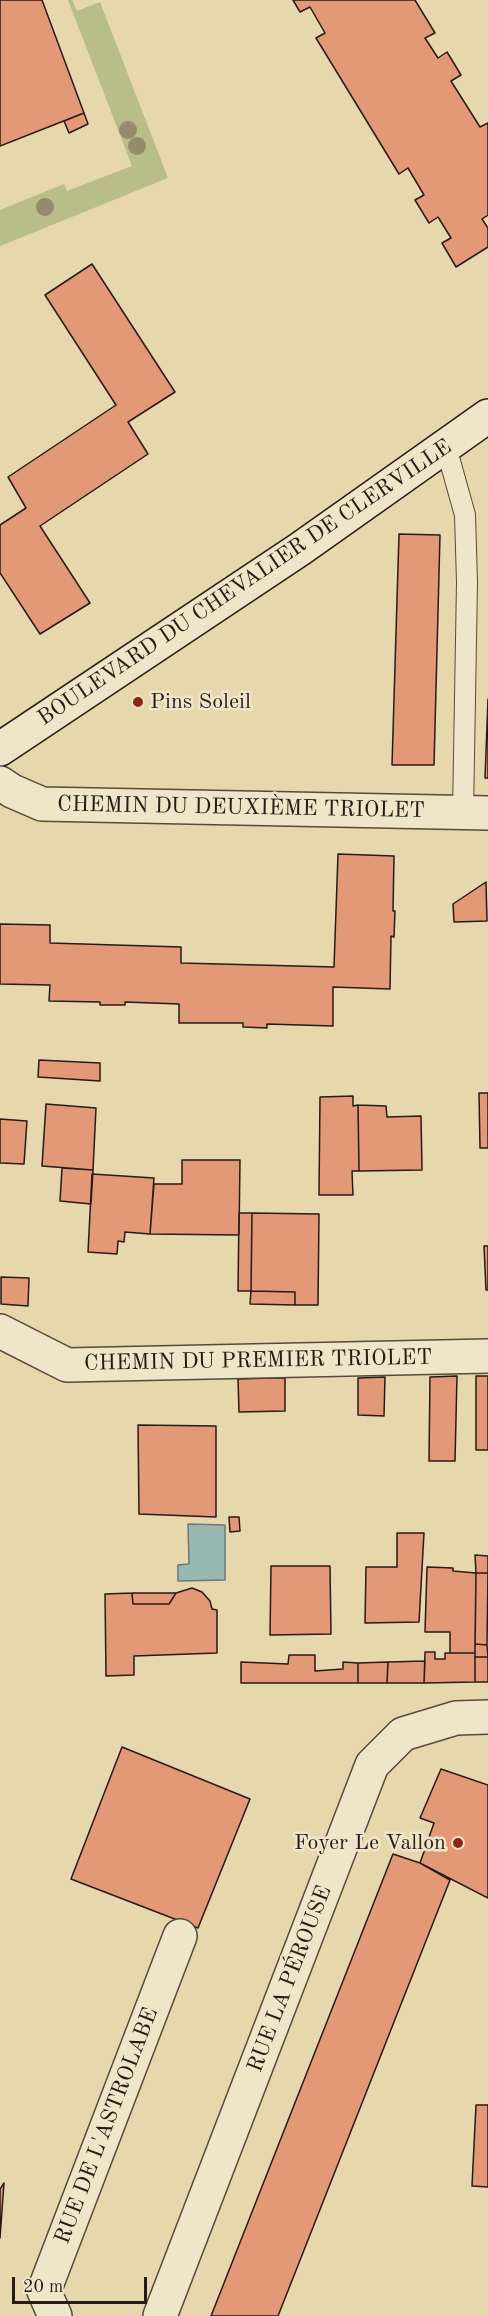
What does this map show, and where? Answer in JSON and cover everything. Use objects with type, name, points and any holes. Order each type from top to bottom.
[{"type":"street","name":"BOULEVARD DU CHEVALIER DE CLERVILLE","points":[[0,749],[300,549],[488,416]]},
{"type":"street","name":"CHEMIN DU DEUXIÈME TRIOLET","points":[[0,783],[42,804],[475,813]]},
{"type":"street","name":"CHEMIN DU PREMIER TRIOLET","points":[[0,1331],[67,1365],[488,1356]]},
{"type":"street","name":"RUE LA PÉROUSE","points":[[160,2316],[372,1765],[403,1734],[456,1718],[488,1718]]},
{"type":"street","name":"RUE DE L'ASTROLABE","points":[[55,2316],[44,2291],[180,1936]]},
{"type":"lane","points":[[446,447],[465,514],[475,813]]},
{"type":"green space","points":[[68,0],[72,0],[77,11],[100,2],[168,178],[0,246],[0,210],[64,184],[67,191],[132,166]]},
{"type":"water","points":[[188,1524],[225,1525],[225,1580],[178,1581],[178,1565],[189,1564]]},
{"type":"building","points":[[0,0],[42,0],[84,113],[0,146]]},
{"type":"building","points":[[293,0],[415,0],[435,33],[425,38],[438,58],[447,52],[461,75],[451,81],[480,127],[488,123],[488,215],[482,219],[488,228],[488,247],[456,267],[442,243],[451,238],[438,217],[429,223],[415,200],[424,195],[408,168],[399,174],[316,38],[325,33],[310,7],[300,12]]},
{"type":"building","points":[[84,113],[88,124],[69,133],[64,121]]},
{"type":"building","points":[[92,264],[175,392],[128,422],[148,454],[40,526],[90,603],[40,634],[0,573],[0,525],[26,508],[8,477],[116,405],[45,295]]},
{"type":"building","points":[[399,534],[440,535],[434,765],[392,765]]},
{"type":"building","points":[[488,699],[488,778],[485,778]]},
{"type":"building","points":[[338,854],[394,856],[393,911],[395,911],[394,937],[391,936],[390,989],[333,987],[333,1026],[267,1024],[267,1028],[243,1027],[243,1023],[179,1023],[179,1004],[125,1002],[125,1005],[100,1005],[100,1002],[49,1001],[50,985],[0,984],[0,924],[50,925],[50,943],[181,947],[181,963],[334,967]]},
{"type":"building","points":[[486,882],[487,921],[454,922],[453,904]]},
{"type":"building","points":[[39,1060],[100,1063],[100,1081],[38,1077]]},
{"type":"building","points":[[479,1093],[488,1093],[488,1148],[480,1148]]},
{"type":"building","points":[[353,1096],[353,1106],[358,1105],[359,1171],[352,1171],[353,1195],[319,1195],[320,1097]]},
{"type":"building","points":[[46,1104],[96,1108],[93,1170],[42,1166]]},
{"type":"building","points":[[358,1105],[386,1106],[387,1117],[421,1116],[422,1170],[359,1171]]},
{"type":"building","points":[[0,1119],[27,1121],[24,1164],[0,1163]]},
{"type":"building","points":[[182,1160],[240,1160],[239,1235],[150,1234],[154,1184],[182,1184]]},
{"type":"building","points":[[62,1168],[93,1170],[91,1204],[60,1201]]},
{"type":"building","points":[[92,1174],[154,1178],[150,1234],[125,1232],[124,1242],[118,1241],[117,1254],[88,1252]]},
{"type":"building","points":[[239,1213],[252,1213],[251,1291],[238,1291]]},
{"type":"building","points":[[252,1213],[319,1214],[318,1305],[295,1305],[295,1292],[251,1291]]},
{"type":"building","points":[[484,1246],[488,1246],[488,1290],[486,1290]]},
{"type":"building","points":[[1,1277],[29,1278],[28,1306],[1,1304]]},
{"type":"building","points":[[251,1291],[295,1292],[295,1305],[250,1304]]},
{"type":"building","points":[[457,1376],[455,1461],[429,1461],[430,1377]]},
{"type":"building","points":[[476,1376],[488,1376],[488,1450],[476,1450]]},
{"type":"building","points":[[385,1377],[384,1416],[358,1415],[358,1378]]},
{"type":"building","points":[[285,1378],[285,1411],[239,1412],[238,1379]]},
{"type":"building","points":[[138,1425],[216,1426],[216,1517],[139,1514]]},
{"type":"building","points":[[229,1517],[239,1517],[240,1531],[230,1532]]},
{"type":"building","points":[[397,1533],[424,1533],[419,1622],[365,1623],[366,1567],[397,1567]]},
{"type":"building","points":[[475,1555],[488,1556],[488,1573],[476,1573]]},
{"type":"building","points":[[271,1566],[330,1566],[331,1634],[270,1635]]},
{"type":"building","points":[[427,1567],[453,1568],[453,1571],[476,1573],[475,1653],[450,1653],[450,1632],[425,1632]]},
{"type":"building","points":[[476,1573],[488,1573],[487,1645],[475,1644]]},
{"type":"building","points":[[192,1588],[202,1592],[210,1601],[212,1609],[217,1610],[217,1653],[134,1656],[134,1675],[106,1676],[105,1594],[132,1593],[133,1604],[169,1604],[176,1593]]},
{"type":"building","points":[[132,1593],[176,1593],[169,1604],[133,1604]]},
{"type":"building","points":[[475,1644],[487,1645],[488,1657],[475,1657]]},
{"type":"building","points":[[425,1652],[435,1652],[435,1659],[445,1659],[445,1653],[475,1653],[475,1682],[424,1683]]},
{"type":"building","points":[[289,1655],[315,1655],[315,1671],[343,1669],[343,1662],[358,1663],[358,1683],[241,1683],[241,1662],[288,1664]]},
{"type":"building","points":[[475,1657],[488,1657],[488,1682],[475,1682]]},
{"type":"building","points":[[425,1661],[424,1683],[387,1683],[388,1662]]},
{"type":"building","points":[[388,1662],[387,1683],[358,1683],[358,1663]]},
{"type":"building","points":[[122,1747],[250,1799],[198,1928],[71,1879]]},
{"type":"building","name":"Foyer Le Vallon","points":[[441,1769],[488,1785],[488,1898],[420,1863],[434,1823],[420,1818]]},
{"type":"building","points":[[393,1854],[420,1863],[450,1880],[278,2316],[211,2316]]},
{"type":"building","points":[[476,2105],[488,2105],[488,2187],[472,2186]]},
{"type":"building","points":[[4,2183],[0,2238],[0,2189]]},
{"type":"place","name":"Pins Soleil","points":[[138,702]]},
{"type":"place","name":"Foyer Le Vallon","points":[[458,1843]]}]
